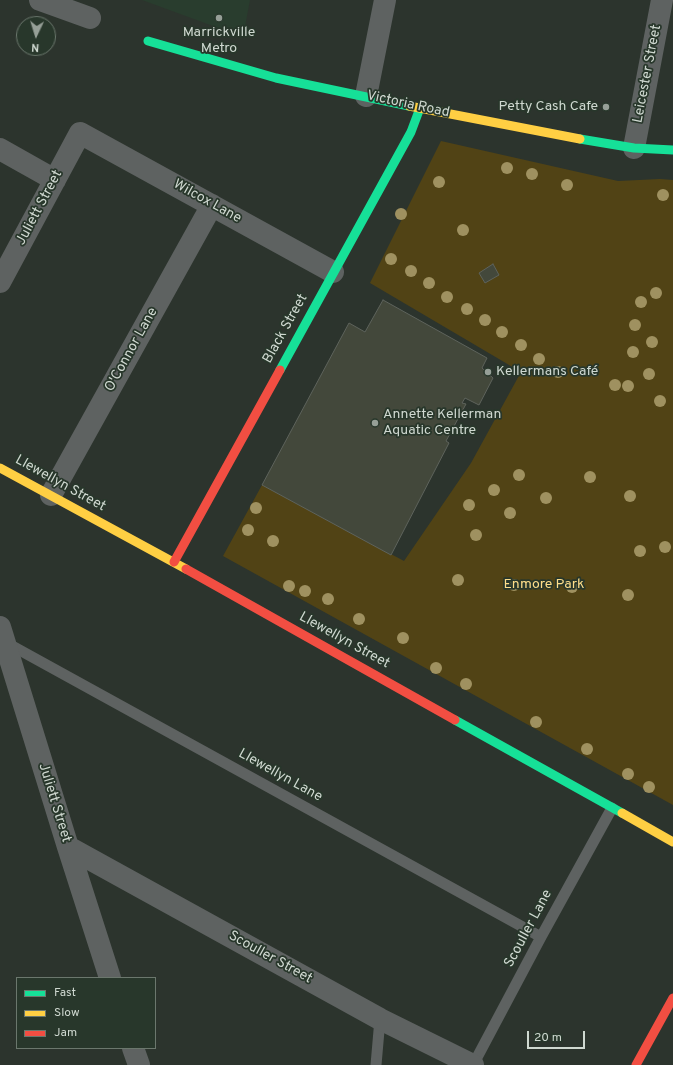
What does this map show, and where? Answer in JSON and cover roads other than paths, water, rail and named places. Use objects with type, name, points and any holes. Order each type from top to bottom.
[{"type":"street","points":[[40,0],[90,18]]},
{"type":"street","points":[[366,96],[385,0]]},
{"type":"street","name":"Leicester Street","points":[[634,148],[662,0]]},
{"type":"street","name":"Victoria Road","points":[[148,41],[276,78],[420,108],[634,148],[673,150]]},
{"type":"street","name":"Black Street","points":[[174,562],[411,132],[420,108]]},
{"type":"street","name":"Wilcox Lane","points":[[80,133],[334,272]]},
{"type":"street","name":"Juliett Street","points":[[0,282],[80,133]]},
{"type":"street","points":[[0,149],[55,180]]},
{"type":"street","name":"O'Connor Lane","points":[[51,495],[212,205]]},
{"type":"street","name":"Llewellyn Street","points":[[0,468],[174,562],[673,842]]},
{"type":"street","name":"Juliett Street","points":[[2,634],[110,977]]},
{"type":"street","name":"Scouller Street","points":[[68,847],[380,1019],[473,1065]]},
{"type":"street","points":[[636,1065],[673,998]]},
{"type":"street","points":[[133,1049],[139,1065]]},
{"type":"lane","name":"Llewellyn Lane","points":[[2,634],[541,937]]},
{"type":"lane","name":"Scouller Lane","points":[[473,1065],[612,808]]},
{"type":"lane","points":[[376,1065],[380,1019]]},
{"type":"place","name":"Marrickville Metro","points":[[219,18]]},
{"type":"place","name":"Petty Cash Cafe","points":[[606,107]]},
{"type":"place","name":"Kellermans Café","points":[[488,372]]},
{"type":"place","name":"Annette Kellerman Aquatic Centre","points":[[375,423]]},
{"type":"park label","name":"Enmore Park","points":[[544,585]]}]
